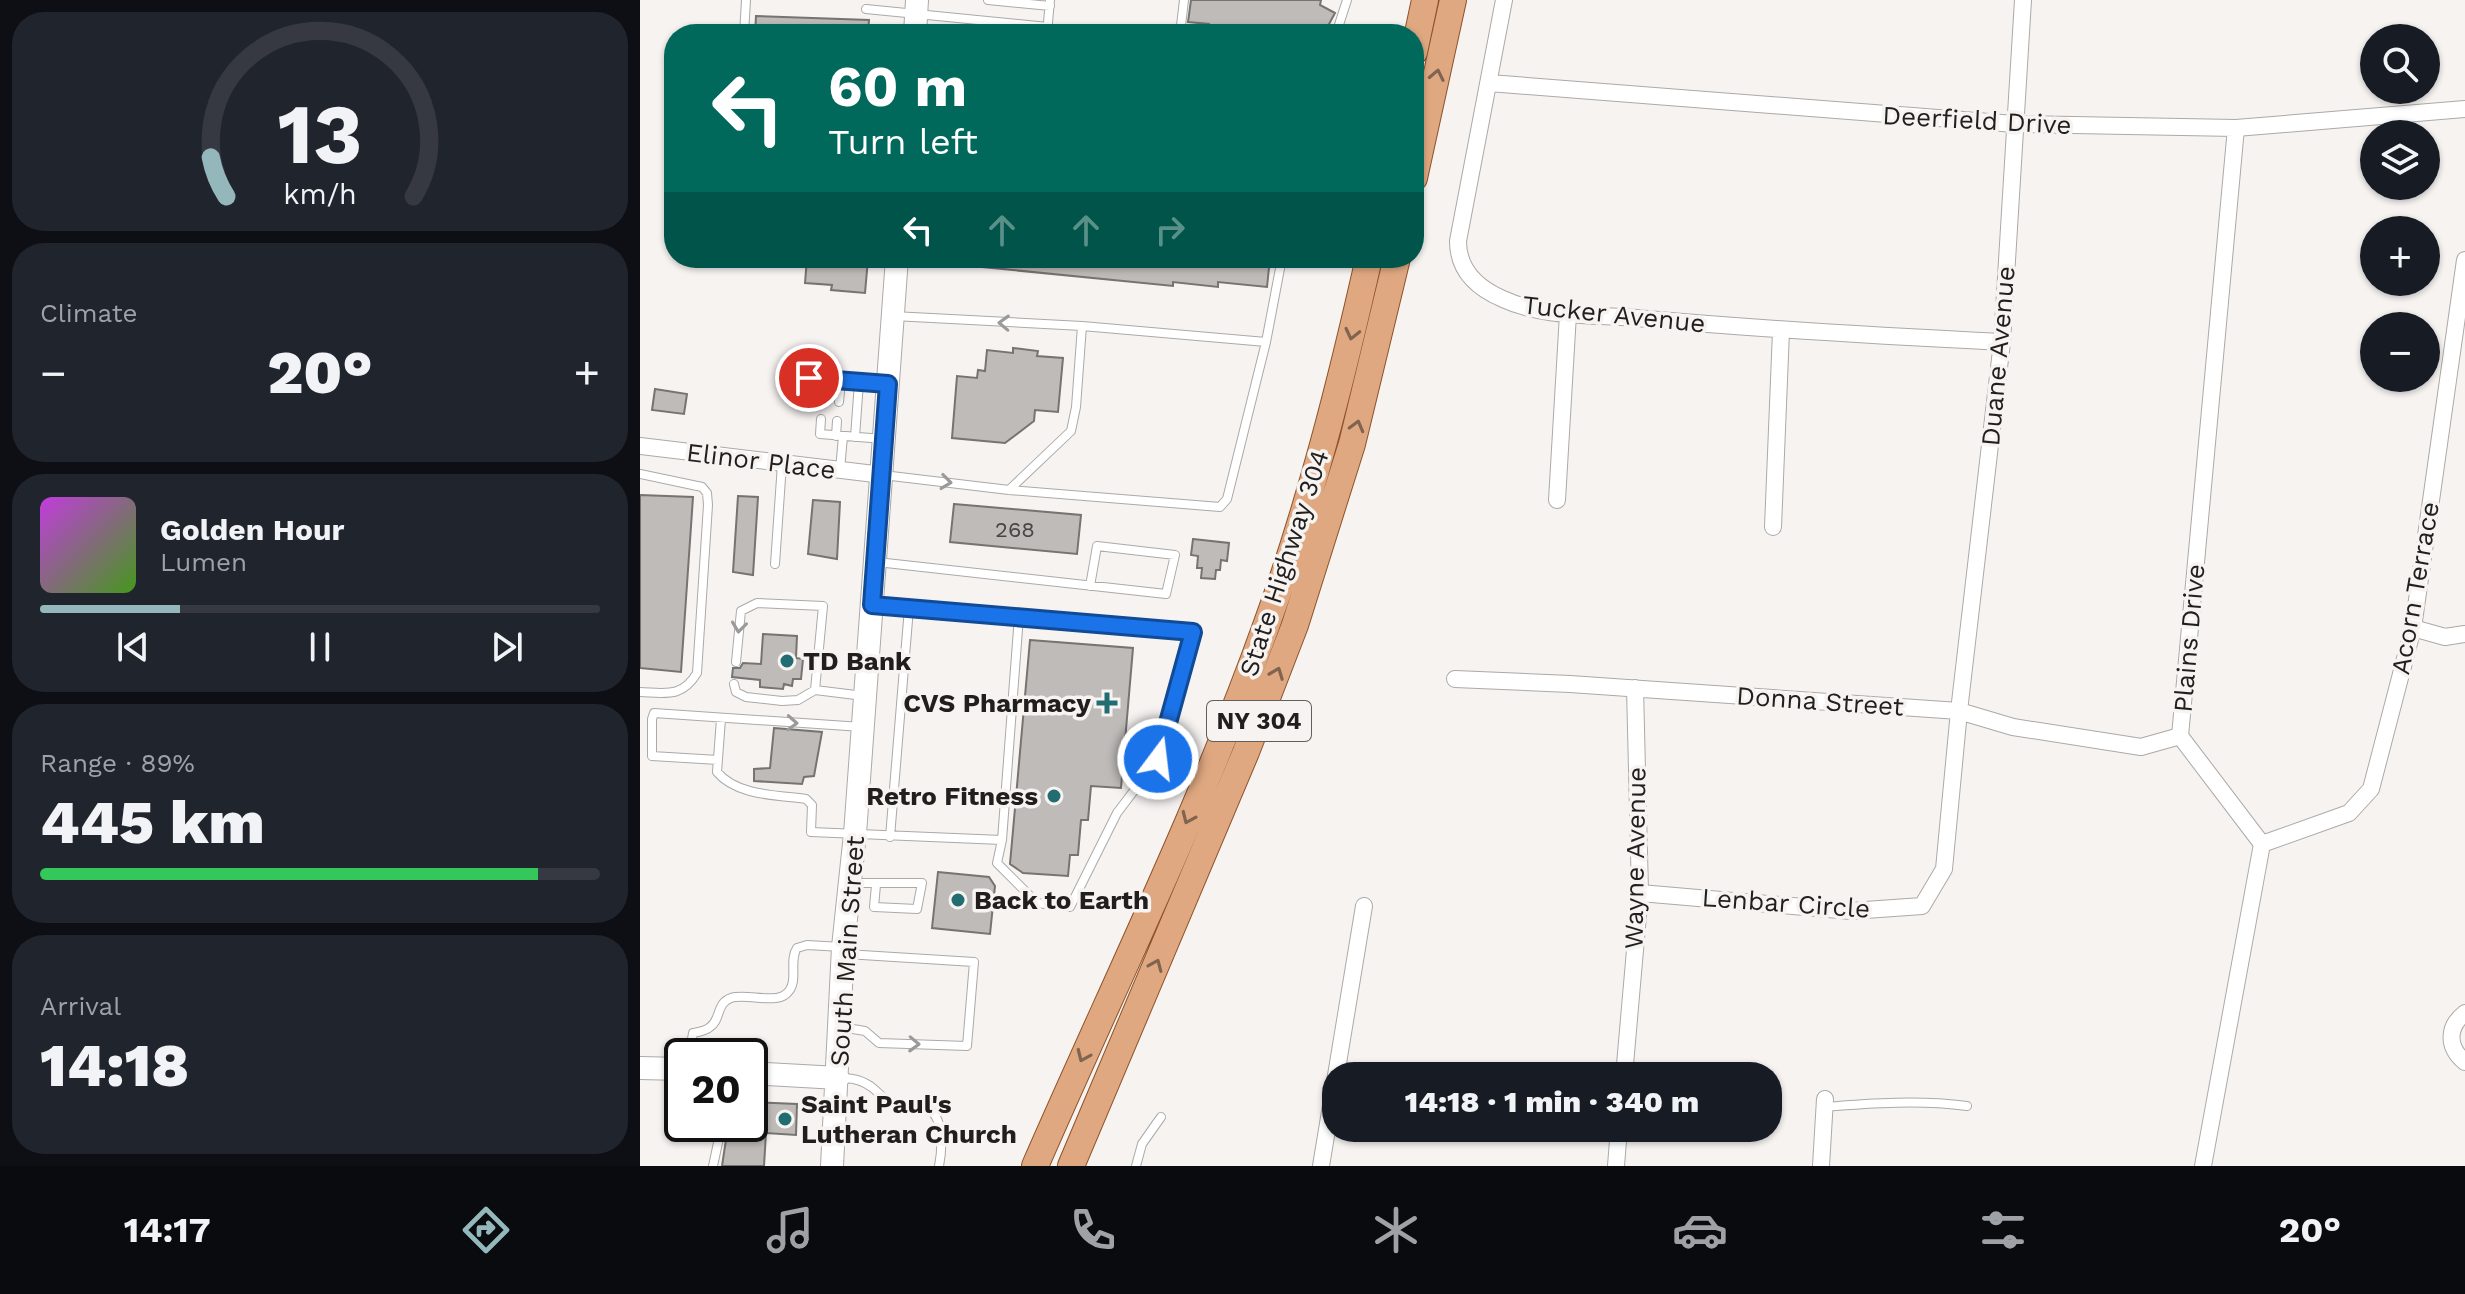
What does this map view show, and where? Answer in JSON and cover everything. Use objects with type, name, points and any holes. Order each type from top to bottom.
[{"type":"main road","points":[[1420,24],[1425,0]]},
{"type":"main road","points":[[1424,132],[1453,0]]},
{"type":"main road","name":"State Highway 304","points":[[1035,1166],[1194,804],[1266,627],[1324,446],[1367,268]]},
{"type":"main road","name":"State Highway 304","points":[[1071,1166],[1246,752],[1299,613],[1352,444],[1395,268]]},
{"type":"street","name":"Tucker Avenue","points":[[1504,0],[1458,241],[1460,261],[1470,277],[1502,299],[1532,309],[1568,314],[1781,331],[2002,342]]},
{"type":"street","name":"Duane Avenue","points":[[1959,711],[2002,342],[2023,0]]},
{"type":"street","name":"Deerfield Drive","points":[[1489,83],[2015,124],[2236,128],[2465,109]]},
{"type":"street","name":"Plains Drive","points":[[2236,128],[2180,736],[2262,844]]},
{"type":"street","name":"Acorn Terrace","points":[[2262,844],[2349,813],[2371,789],[2413,628],[2465,260]]},
{"type":"street","name":"South Main Street","points":[[832,1166],[843,950],[883,475],[896,268]]},
{"type":"street","points":[[1557,500],[1568,314]]},
{"type":"street","points":[[1773,527],[1781,331]]},
{"type":"street","name":"Elinor Place","points":[[640,446],[883,475]]},
{"type":"street","points":[[2413,628],[2445,637],[2465,634]]},
{"type":"street","name":"Donna Street","points":[[1455,679],[1635,688],[1959,711],[2013,727],[2141,747],[2180,736]]},
{"type":"street","name":"Wayne Avenue","points":[[1625,1062],[1640,893],[1635,688]]},
{"type":"street","name":"Lenbar Circle","points":[[1640,893],[1851,911],[1922,906],[1944,869],[1959,711]]},
{"type":"street","points":[[2203,1166],[2262,844]]},
{"type":"street","points":[[1321,1166],[1364,906]]},
{"type":"street","points":[[2465,1013],[2456,1021],[2451,1035],[2456,1053],[2465,1062]]},
{"type":"street","points":[[640,1068],[664,1069]]},
{"type":"street","points":[[768,1074],[838,1078]]},
{"type":"street","points":[[1821,1166],[1825,1103]]},
{"type":"street","points":[[1616,1166],[1618,1142]]},
{"type":"lane","points":[[745,24],[746,0]]},
{"type":"lane","points":[[875,0],[866,9],[991,24]]},
{"type":"lane","points":[[988,0],[1050,3],[1048,24]]},
{"type":"lane","points":[[1181,24],[1184,0]]},
{"type":"lane","points":[[1339,24],[1347,0]]},
{"type":"lane","points":[[883,475],[1009,490],[1224,505],[1266,342],[1280,268]]},
{"type":"lane","points":[[892,316],[1082,326],[1266,342]]},
{"type":"lane","points":[[1009,490],[1071,431],[1082,326]]},
{"type":"lane","points":[[809,378],[888,384]]},
{"type":"lane","points":[[823,400],[825,379]]},
{"type":"lane","points":[[839,402],[841,380]]},
{"type":"lane","points":[[855,437],[859,382]]},
{"type":"lane","points":[[821,419],[820,434],[885,440]]},
{"type":"lane","points":[[837,421],[840,470]]},
{"type":"lane","points":[[775,564],[782,464]]},
{"type":"lane","points":[[640,474],[702,487],[707,493],[708,505],[697,673],[689,687],[671,693],[640,692]]},
{"type":"lane","points":[[876,562],[1090,586],[1166,594],[1175,555],[1097,546],[1090,586]]},
{"type":"lane","points":[[736,662],[741,611],[757,603],[823,606],[815,690]]},
{"type":"lane","points":[[872,605],[1019,616],[1193,632],[1158,759],[1117,813],[1070,907],[1037,903],[997,863],[1002,840],[1019,616]]},
{"type":"lane","points":[[890,837],[909,608]]},
{"type":"lane","points":[[734,684],[736,692],[746,697],[782,701],[798,700],[815,690],[865,696]]},
{"type":"lane","points":[[718,760],[652,756],[654,713],[863,727]]},
{"type":"lane","points":[[721,719],[717,772],[722,778],[750,791],[806,799],[812,805],[811,832],[1002,840]]},
{"type":"lane","points":[[848,883],[922,883],[917,909],[874,907],[876,885]]},
{"type":"lane","points":[[692,1038],[693,1033],[709,1029],[726,1000],[734,997],[781,997],[788,993],[793,983],[793,953],[807,945],[974,962],[967,1046],[879,1043],[865,1031],[841,1027]]},
{"type":"lane","points":[[838,1078],[856,1078],[888,1101],[932,1111],[940,1136],[939,1166]]},
{"type":"lane","points":[[1825,1103],[1940,1102],[1967,1106]]},
{"type":"lane","points":[[1136,1166],[1142,1144],[1161,1117]]},
{"type":"lane","points":[[713,1166],[718,1142]]},
{"type":"building","points":[[1191,0],[1321,0],[1320,5],[1335,13],[1329,24],[1188,22]]},
{"type":"building","points":[[756,16],[869,20],[869,24],[756,24]]},
{"type":"building","points":[[806,268],[867,268],[865,293],[831,290],[832,285],[805,283]]},
{"type":"building","points":[[992,268],[1269,268],[1267,287],[1218,282],[1218,287],[1173,282],[1173,286]]},
{"type":"building","points":[[1013,348],[1038,351],[1037,356],[1063,358],[1058,412],[1035,410],[1034,421],[1005,443],[952,438],[957,376],[977,378],[978,370],[985,371],[987,350],[1013,353]]},
{"type":"building","points":[[655,389],[687,394],[684,414],[652,410]]},
{"type":"building","points":[[640,495],[693,497],[681,672],[640,668]]},
{"type":"building","points":[[738,496],[758,497],[753,575],[733,572]]},
{"type":"building","points":[[813,500],[840,502],[837,559],[808,554]]},
{"type":"building","points":[[954,504],[1081,515],[1077,554],[950,542]]},
{"type":"building","points":[[1193,539],[1229,543],[1227,561],[1221,560],[1215,579],[1201,578],[1202,568],[1197,568],[1198,556],[1191,555]]},
{"type":"building","points":[[763,634],[797,636],[796,658],[803,659],[801,679],[793,679],[792,686],[784,684],[783,689],[760,687],[760,680],[732,677],[733,668],[740,668],[743,663],[761,664]]},
{"type":"building","points":[[1030,640],[1133,648],[1121,788],[1091,786],[1088,820],[1081,820],[1078,855],[1070,855],[1068,876],[1023,873],[1010,864]]},
{"type":"building","points":[[774,728],[822,732],[814,776],[804,777],[802,784],[754,781],[754,769],[770,768]]},
{"type":"building","points":[[938,872],[989,877],[995,886],[990,934],[932,928]]},
{"type":"building","points":[[768,1103],[797,1104],[796,1135],[768,1133]]},
{"type":"building","points":[[726,1142],[765,1142],[764,1166],[722,1166]]},
{"type":"place","name":"TD Bank","points":[[787,661]]},
{"type":"place","name":"CVS Pharmacy","points":[[1107,703]]},
{"type":"place","name":"Retro Fitness","points":[[1054,796]]},
{"type":"place","name":"Back to Earth","points":[[958,900]]},
{"type":"place","name":"Saint Paul's Lutheran Church","points":[[785,1119]]},
{"type":"route","points":[[809,378],[888,384],[872,605],[1193,632],[1158,759]]}]
